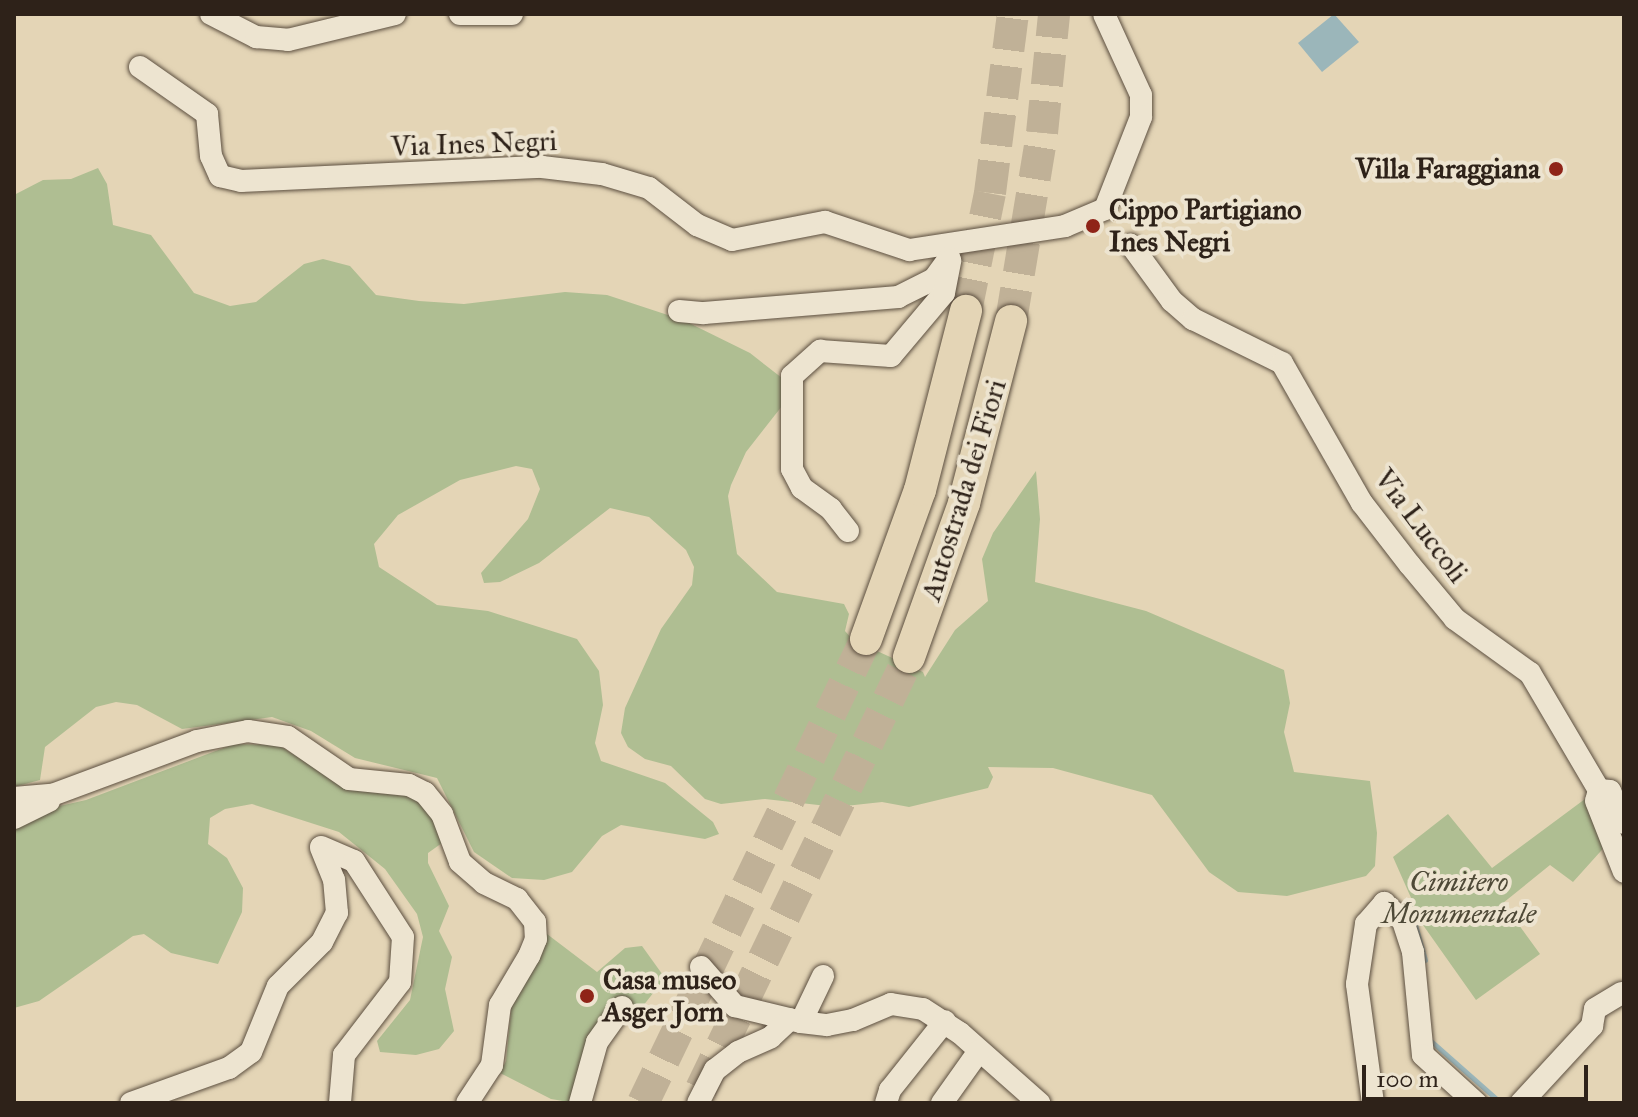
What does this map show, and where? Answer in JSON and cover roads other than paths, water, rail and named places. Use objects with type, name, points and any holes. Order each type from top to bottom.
[{"type":"highway","name":"Autostrada dei Fiori","points":[[866,639],[920,490],[966,311]]},
{"type":"highway","name":"Autostrada dei Fiori","points":[[909,657],[964,503],[1011,321]]},
{"type":"street","points":[[211,14],[256,37],[288,40],[395,14]]},
{"type":"street","points":[[460,14],[512,14]]},
{"type":"street","name":"Via Ines Negri","points":[[140,67],[207,114],[211,156],[220,176],[241,181],[542,167],[602,174],[649,188],[697,225],[732,240],[825,222],[909,250],[949,253],[1065,226],[1105,209],[1131,149],[1141,106],[1104,14]]},
{"type":"street","name":"Via Luccoli","points":[[1131,245],[1172,301],[1193,319],[1282,363],[1362,503],[1455,619],[1530,673],[1599,790],[1596,801],[1624,872]]},
{"type":"street","points":[[679,311],[898,297],[934,279],[949,253]]},
{"type":"street","points":[[848,531],[831,509],[802,488],[792,469],[792,376],[820,351],[891,356],[944,293],[949,253]]},
{"type":"street","points":[[14,818],[68,791],[219,736],[268,731],[288,737],[349,779],[409,785],[425,793],[442,814],[460,862],[528,908],[536,939],[500,1005],[492,1065],[467,1103]]},
{"type":"street","points":[[1599,790],[1613,795],[1624,823]]},
{"type":"street","points":[[14,798],[68,791]]},
{"type":"street","points":[[131,1103],[229,1068],[251,1052],[278,986],[322,942],[337,913],[334,880],[321,847],[354,861],[403,937],[400,982],[344,1055],[340,1103]]},
{"type":"street","points":[[1373,1103],[1357,984],[1362,939],[1370,917],[1384,903],[1403,921],[1413,952],[1423,1055],[1476,1103]]},
{"type":"street","points":[[701,967],[735,1006],[796,1021],[827,1025],[905,1003],[945,1021],[1039,1103]]},
{"type":"street","points":[[698,1103],[709,1076],[738,1052],[796,1021],[823,976]]},
{"type":"street","points":[[1521,1103],[1592,1026],[1595,1009],[1623,1000]]},
{"type":"street","points":[[1533,1103],[1623,1000]]},
{"type":"street","points":[[580,1103],[597,1042],[622,1007]]},
{"type":"street","points":[[886,1103],[890,1090],[945,1021]]},
{"type":"street","points":[[942,1103],[979,1051]]},
{"type":"water","points":[[1334,14],[1359,42],[1322,72],[1298,43]]},
{"type":"waterway","points":[[1410,907],[1425,960]]},
{"type":"waterway","points":[[1431,1041],[1501,1103]]},
{"type":"tunnel","points":[[966,311],[990,193],[1013,14]]},
{"type":"tunnel","points":[[1011,321],[1042,133],[1054,14]]},
{"type":"tunnel","points":[[643,1103],[866,639]]},
{"type":"tunnel","points":[[701,1089],[909,657]]},
{"type":"place","name":"Villa Faraggiana","points":[[1556,169]]},
{"type":"place","name":"Cippo Partigiano Ines Negri","points":[[1093,226]]},
{"type":"place","name":"Casa museo Asger Jorn","points":[[587,996]]},
{"type":"park label","name":"Cimitero Monumentale","points":[[1459,898]]}]
